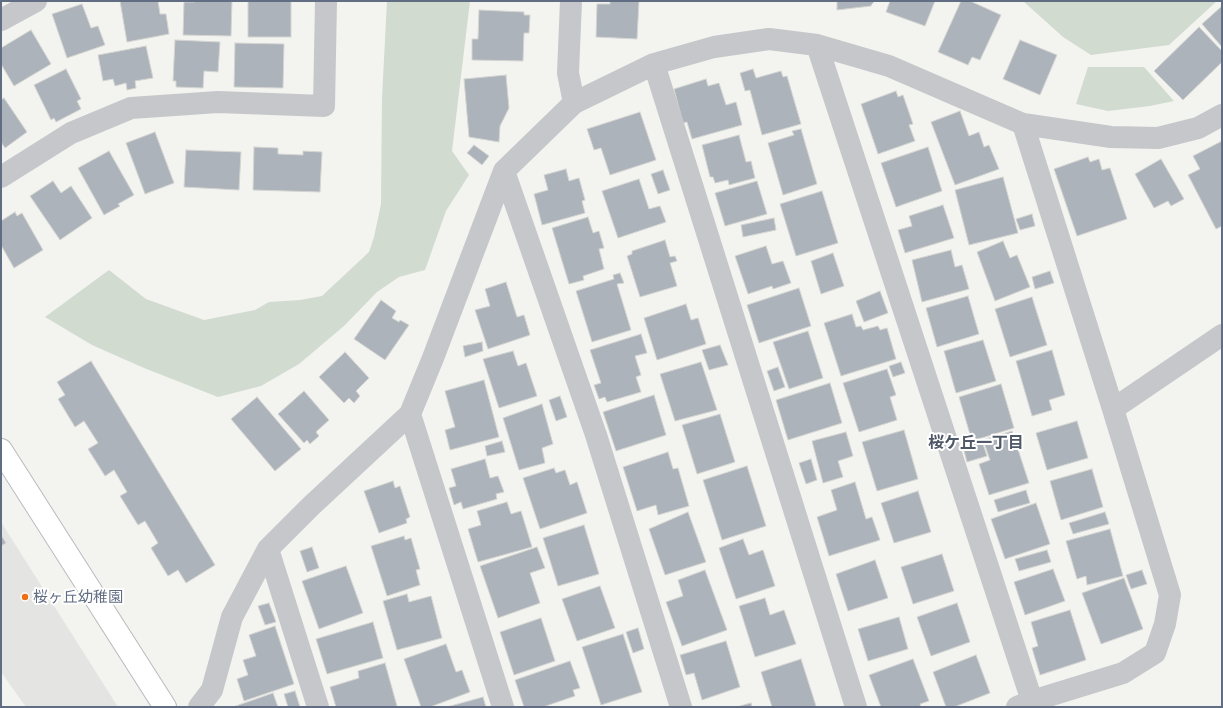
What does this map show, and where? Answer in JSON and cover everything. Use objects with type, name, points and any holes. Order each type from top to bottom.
[{"type":"street","points":[[1,20],[36,1]]},
{"type":"street","points":[[1,177],[71,133],[131,108],[218,102],[324,106],[326,1]]},
{"type":"street","points":[[571,1],[568,73],[574,104]]},
{"type":"street","points":[[199,707],[212,690],[232,617],[268,549],[311,506],[410,414],[439,344],[504,171],[574,104],[654,64],[714,47],[769,39],[816,44],[889,66],[1023,124],[1111,138],[1158,138],[1198,128],[1222,114]]},
{"type":"street","points":[[816,44],[1025,704],[1123,673],[1155,653],[1165,624],[1170,595],[1023,124]]},
{"type":"street","points":[[654,64],[856,707]]},
{"type":"street","points":[[504,171],[596,435],[676,706]]},
{"type":"street","points":[[1113,409],[1222,335]]},
{"type":"street","points":[[410,414],[503,707]]},
{"type":"street","points":[[1,450],[165,707]]},
{"type":"street","points":[[268,549],[318,707]]},
{"type":"shaded area","points":[[387,1],[470,1],[452,151],[469,175],[446,211],[425,270],[399,277],[377,292],[344,326],[299,364],[261,386],[218,397],[144,368],[92,345],[45,317],[109,270],[146,299],[204,320],[255,310],[269,302],[300,300],[322,296],[369,252],[374,237],[381,204],[382,98]]},
{"type":"shaded area","points":[[1023,1],[1217,1],[1169,45],[1091,55],[1063,37]]},
{"type":"shaded area","points":[[1088,67],[1144,67],[1174,101],[1150,106],[1108,111],[1076,104]]},
{"type":"shaded area","name":"桜ヶ丘幼稚園","points":[[1,522],[118,707],[26,707],[1,672]]},
{"type":"building","points":[[120,1],[158,1],[160,14],[166,14],[169,34],[127,42]]},
{"type":"building","points":[[232,1],[231,36],[183,35],[184,2]]},
{"type":"building","points":[[248,1],[291,1],[291,37],[248,37]]},
{"type":"building","points":[[610,1],[639,1],[637,39],[596,37],[597,4],[610,4]]},
{"type":"building","points":[[837,1],[875,1],[871,6],[837,10]]},
{"type":"building","points":[[890,1],[935,1],[925,26],[886,12]]},
{"type":"building","points":[[961,1],[970,1],[1001,15],[980,60],[972,57],[968,65],[938,52]]},
{"type":"building","points":[[82,4],[91,28],[98,26],[105,45],[67,58],[52,14]]},
{"type":"building","points":[[1222,6],[1222,47],[1202,24]]},
{"type":"building","points":[[479,10],[524,12],[524,15],[530,15],[529,33],[524,33],[523,61],[472,60],[472,39],[478,39]]},
{"type":"building","points":[[1199,27],[1222,51],[1222,62],[1183,100],[1154,71]]},
{"type":"building","points":[[31,30],[51,64],[14,86],[1,64],[1,48]]},
{"type":"building","points":[[175,40],[220,42],[218,72],[204,71],[203,88],[176,87],[176,81],[173,81]]},
{"type":"building","points":[[1020,40],[1057,55],[1040,95],[1003,79]]},
{"type":"building","points":[[235,43],[284,44],[283,88],[234,87]]},
{"type":"building","points":[[146,46],[153,78],[135,81],[136,88],[127,90],[126,83],[115,86],[113,79],[103,81],[98,55]]},
{"type":"building","points":[[66,69],[81,99],[77,101],[81,109],[56,122],[54,118],[51,120],[34,85]]},
{"type":"building","points":[[753,69],[756,78],[781,71],[783,77],[787,76],[801,124],[762,135],[750,90],[745,91],[740,73]]},
{"type":"building","points":[[506,75],[509,108],[500,126],[499,142],[469,137],[464,79]]},
{"type":"building","points":[[706,79],[708,86],[719,83],[726,105],[736,102],[742,125],[692,139],[687,122],[683,123],[674,89]]},
{"type":"building","points":[[896,91],[898,97],[903,95],[913,124],[909,125],[915,141],[878,154],[861,104]]},
{"type":"building","points":[[4,98],[27,132],[5,148],[1,142],[1,100]]},
{"type":"building","points":[[960,111],[969,136],[979,132],[984,147],[989,145],[999,169],[955,185],[931,122]]},
{"type":"building","points":[[640,112],[656,160],[610,175],[601,148],[594,150],[587,129]]},
{"type":"building","points":[[801,129],[817,184],[783,195],[768,143],[794,135],[792,131]]},
{"type":"building","points":[[155,132],[174,183],[145,194],[126,143]]},
{"type":"building","points":[[739,135],[746,162],[751,161],[755,178],[729,185],[728,180],[715,183],[713,177],[710,177],[702,145]]},
{"type":"building","points":[[1222,141],[1222,226],[1216,229],[1188,175],[1200,169],[1193,156]]},
{"type":"building","points":[[474,145],[489,156],[482,165],[467,153]]},
{"type":"building","points":[[254,147],[278,148],[278,154],[303,155],[303,151],[322,152],[320,192],[253,190]]},
{"type":"building","points":[[928,147],[942,191],[896,207],[881,163]]},
{"type":"building","points":[[186,150],[241,152],[239,190],[184,187]]},
{"type":"building","points":[[109,151],[134,195],[118,204],[120,206],[104,215],[78,168]]},
{"type":"building","points":[[1088,157],[1090,162],[1099,159],[1102,170],[1110,168],[1127,219],[1077,236],[1054,169]]},
{"type":"building","points":[[1161,159],[1184,199],[1171,206],[1168,201],[1154,208],[1135,174]]},
{"type":"building","points":[[566,169],[569,181],[579,178],[585,200],[582,201],[585,213],[542,225],[534,194],[548,190],[544,175]]},
{"type":"building","points":[[663,170],[670,190],[658,194],[651,174]]},
{"type":"building","points":[[1003,177],[1018,233],[969,245],[955,190]]},
{"type":"building","points":[[639,179],[649,209],[660,206],[666,222],[618,238],[602,191]]},
{"type":"building","points":[[53,181],[61,193],[71,186],[92,218],[60,240],[30,196]]},
{"type":"building","points":[[757,181],[767,214],[725,226],[715,193]]},
{"type":"building","points":[[822,191],[838,243],[796,256],[780,204]]},
{"type":"building","points":[[943,205],[954,238],[905,253],[898,230],[912,226],[909,216]]},
{"type":"building","points":[[15,212],[17,216],[22,213],[43,250],[14,268],[1,245],[1,221]]},
{"type":"building","points":[[1032,214],[1035,226],[1020,230],[1016,219]]},
{"type":"building","points":[[588,217],[593,233],[599,231],[604,248],[599,249],[604,269],[583,276],[584,280],[569,284],[552,228]]},
{"type":"building","points":[[774,218],[776,230],[743,237],[741,225]]},
{"type":"building","points":[[665,240],[670,257],[675,256],[677,261],[670,263],[677,286],[640,297],[627,256],[632,254],[632,251]]},
{"type":"building","points":[[1003,241],[1010,258],[1017,255],[1030,287],[995,301],[977,252]]},
{"type":"building","points":[[766,246],[772,264],[783,261],[791,283],[773,289],[772,286],[748,294],[735,256]]},
{"type":"building","points":[[951,250],[955,267],[962,265],[969,289],[922,302],[912,260]]},
{"type":"building","points":[[833,253],[844,286],[821,294],[811,261]]},
{"type":"building","points":[[1050,271],[1054,283],[1035,289],[1032,277]]},
{"type":"building","points":[[620,273],[624,283],[617,284],[631,330],[592,342],[576,291],[614,279],[613,275]]},
{"type":"building","points":[[506,282],[517,317],[524,315],[530,335],[488,349],[475,310],[490,306],[485,289]]},
{"type":"building","points":[[799,288],[811,326],[759,343],[747,305]]},
{"type":"building","points":[[880,291],[888,313],[864,322],[856,301]]},
{"type":"building","points":[[968,296],[979,334],[937,347],[926,308]]},
{"type":"building","points":[[1032,297],[1047,345],[1010,357],[995,309]]},
{"type":"building","points":[[381,300],[396,311],[392,318],[409,325],[385,360],[354,339]]},
{"type":"building","points":[[686,304],[691,320],[698,318],[706,344],[657,360],[644,318]]},
{"type":"building","points":[[852,314],[856,327],[861,326],[863,330],[878,326],[880,330],[887,328],[896,359],[841,376],[824,323]]},
{"type":"building","points":[[808,331],[823,378],[789,389],[773,342]]},
{"type":"building","points":[[641,334],[647,353],[635,356],[641,375],[636,377],[641,392],[607,402],[605,397],[599,399],[594,385],[601,383],[590,350]]},
{"type":"building","points":[[983,340],[996,381],[956,393],[944,351]]},
{"type":"building","points":[[482,342],[483,351],[465,357],[463,346]]},
{"type":"building","points":[[720,345],[728,365],[709,370],[702,350]]},
{"type":"building","points":[[1052,350],[1065,395],[1049,400],[1052,410],[1032,416],[1016,361]]},
{"type":"building","points":[[513,351],[518,366],[526,363],[537,396],[499,408],[483,359]]},
{"type":"building","points":[[345,352],[369,378],[356,391],[360,396],[354,403],[349,398],[344,403],[319,377]]},
{"type":"building","points":[[91,361],[215,565],[186,583],[178,570],[168,576],[151,548],[158,543],[145,521],[138,525],[120,496],[127,492],[114,470],[105,476],[88,449],[98,443],[84,421],[75,427],[58,399],[65,395],[57,382]]},
{"type":"building","points":[[701,362],[717,410],[675,421],[660,374]]},
{"type":"building","points":[[901,362],[905,373],[893,377],[889,366]]},
{"type":"building","points":[[778,367],[785,387],[774,391],[767,371]]},
{"type":"building","points":[[887,369],[896,395],[890,397],[897,420],[859,432],[843,383]]},
{"type":"building","points":[[484,380],[499,437],[450,450],[445,430],[455,427],[445,391]]},
{"type":"building","points":[[830,383],[842,423],[788,440],[776,400]]},
{"type":"building","points":[[1001,384],[1014,428],[972,441],[959,397]]},
{"type":"building","points":[[304,391],[329,420],[316,432],[319,436],[310,444],[307,440],[304,443],[278,414]]},
{"type":"building","points":[[654,395],[666,435],[616,451],[603,412]]},
{"type":"building","points":[[560,396],[567,417],[556,421],[549,400]]},
{"type":"building","points":[[257,397],[301,449],[275,471],[231,419]]},
{"type":"building","points":[[542,404],[553,444],[542,448],[545,463],[519,470],[503,418]]},
{"type":"building","points":[[720,414],[735,462],[697,474],[682,425]]},
{"type":"building","points":[[1077,421],[1088,458],[1047,470],[1036,433]]},
{"type":"building","points":[[904,430],[918,479],[877,491],[862,442]]},
{"type":"building","points":[[1012,431],[1029,483],[989,495],[979,464],[990,460],[983,440]]},
{"type":"building","points":[[846,432],[853,456],[838,461],[843,477],[823,483],[812,441]]},
{"type":"building","points":[[502,441],[505,452],[487,456],[485,446]]},
{"type":"building","points":[[982,441],[987,456],[967,462],[963,447]]},
{"type":"building","points":[[668,452],[673,469],[678,468],[689,506],[658,515],[656,505],[637,511],[623,467]]},
{"type":"building","points":[[485,459],[490,478],[498,476],[504,492],[496,494],[497,499],[463,509],[461,502],[454,505],[449,488],[456,486],[451,469]]},
{"type":"building","points":[[811,459],[817,480],[806,484],[799,463]]},
{"type":"building","points":[[747,466],[766,526],[722,540],[703,480]]},
{"type":"building","points":[[554,468],[556,473],[565,470],[570,485],[577,482],[587,513],[540,529],[523,478]]},
{"type":"building","points":[[1092,469],[1103,507],[1061,520],[1050,481]]},
{"type":"building","points":[[393,481],[395,488],[400,486],[410,517],[406,519],[407,523],[379,533],[364,491]]},
{"type":"building","points":[[855,482],[866,519],[872,517],[880,540],[829,556],[817,517],[837,510],[831,490]]},
{"type":"building","points":[[1026,490],[1030,503],[998,512],[994,500]]},
{"type":"building","points":[[918,491],[931,532],[894,543],[881,503]]},
{"type":"building","points":[[507,502],[511,514],[521,511],[532,547],[478,562],[468,529],[481,525],[477,511]]},
{"type":"building","points":[[1036,503],[1050,544],[1005,559],[991,519]]},
{"type":"building","points":[[688,512],[706,562],[665,575],[649,529]]},
{"type":"building","points":[[1105,512],[1109,524],[1073,534],[1069,523]]},
{"type":"building","points":[[584,525],[599,574],[558,586],[543,538]]},
{"type":"building","points":[[1110,529],[1123,576],[1087,585],[1086,576],[1077,579],[1066,541]]},
{"type":"building","points":[[1,535],[6,543],[1,546]]},
{"type":"building","points":[[404,536],[405,540],[411,538],[420,569],[416,570],[420,585],[387,596],[371,546]]},
{"type":"building","points":[[743,539],[749,555],[763,550],[775,586],[736,599],[719,548]]},
{"type":"building","points":[[312,547],[319,568],[307,572],[300,551]]},
{"type":"building","points":[[537,547],[545,568],[530,573],[540,603],[498,618],[480,566]]},
{"type":"building","points":[[1047,550],[1051,562],[1019,571],[1015,559]]},
{"type":"building","points":[[942,554],[954,591],[913,604],[901,567]]},
{"type":"building","points":[[875,560],[888,598],[848,611],[836,574]]},
{"type":"building","points":[[346,566],[363,613],[319,629],[302,581]]},
{"type":"building","points":[[1053,569],[1065,601],[1025,615],[1014,582]]},
{"type":"building","points":[[705,570],[727,630],[682,646],[666,602],[683,596],[678,580]]},
{"type":"building","points":[[1142,570],[1147,584],[1131,589],[1126,575]]},
{"type":"building","points":[[1124,578],[1143,629],[1101,644],[1082,593]]},
{"type":"building","points":[[600,586],[615,628],[577,641],[562,599]]},
{"type":"building","points":[[407,594],[409,602],[431,596],[442,638],[397,650],[383,601]]},
{"type":"building","points":[[765,598],[770,615],[784,610],[796,644],[755,657],[739,606]]},
{"type":"building","points":[[269,603],[276,622],[265,625],[258,606]]},
{"type":"building","points":[[957,603],[970,642],[931,656],[917,617]]},
{"type":"building","points":[[1070,610],[1086,660],[1040,675],[1032,648],[1038,646],[1031,622]]},
{"type":"building","points":[[899,617],[908,649],[868,661],[858,629]]},
{"type":"building","points":[[541,618],[555,661],[514,675],[500,632]]},
{"type":"building","points":[[373,622],[383,658],[327,674],[316,639]]},
{"type":"building","points":[[275,626],[294,684],[244,701],[237,679],[248,675],[243,660],[256,656],[249,635]]},
{"type":"building","points":[[638,628],[644,649],[633,653],[626,632]]},
{"type":"building","points":[[623,634],[642,692],[601,705],[582,647]]},
{"type":"building","points":[[726,641],[740,687],[702,700],[694,673],[686,675],[680,655]]},
{"type":"building","points":[[446,644],[456,672],[462,670],[470,692],[430,707],[421,707],[404,659]]},
{"type":"building","points":[[976,655],[990,693],[954,707],[946,707],[933,672]]},
{"type":"building","points":[[801,659],[816,706],[772,707],[761,672]]},
{"type":"building","points":[[913,659],[929,701],[920,704],[921,707],[881,707],[869,675]]},
{"type":"building","points":[[570,661],[580,688],[573,690],[575,696],[543,707],[524,707],[515,680]]},
{"type":"building","points":[[385,663],[397,706],[336,707],[330,687],[359,678],[358,671]]},
{"type":"building","points":[[295,691],[300,707],[288,707],[284,694]]},
{"type":"building","points":[[273,693],[278,707],[233,707]]},
{"type":"building","points":[[483,697],[486,707],[447,707]]},
{"type":"building","points":[[751,703],[752,707],[736,707]]},
{"type":"place","name":"桜ヶ丘幼稚園","points":[[25,597]]},
{"type":"district","name":"桜ケ丘一丁目","points":[[976,443]]}]
